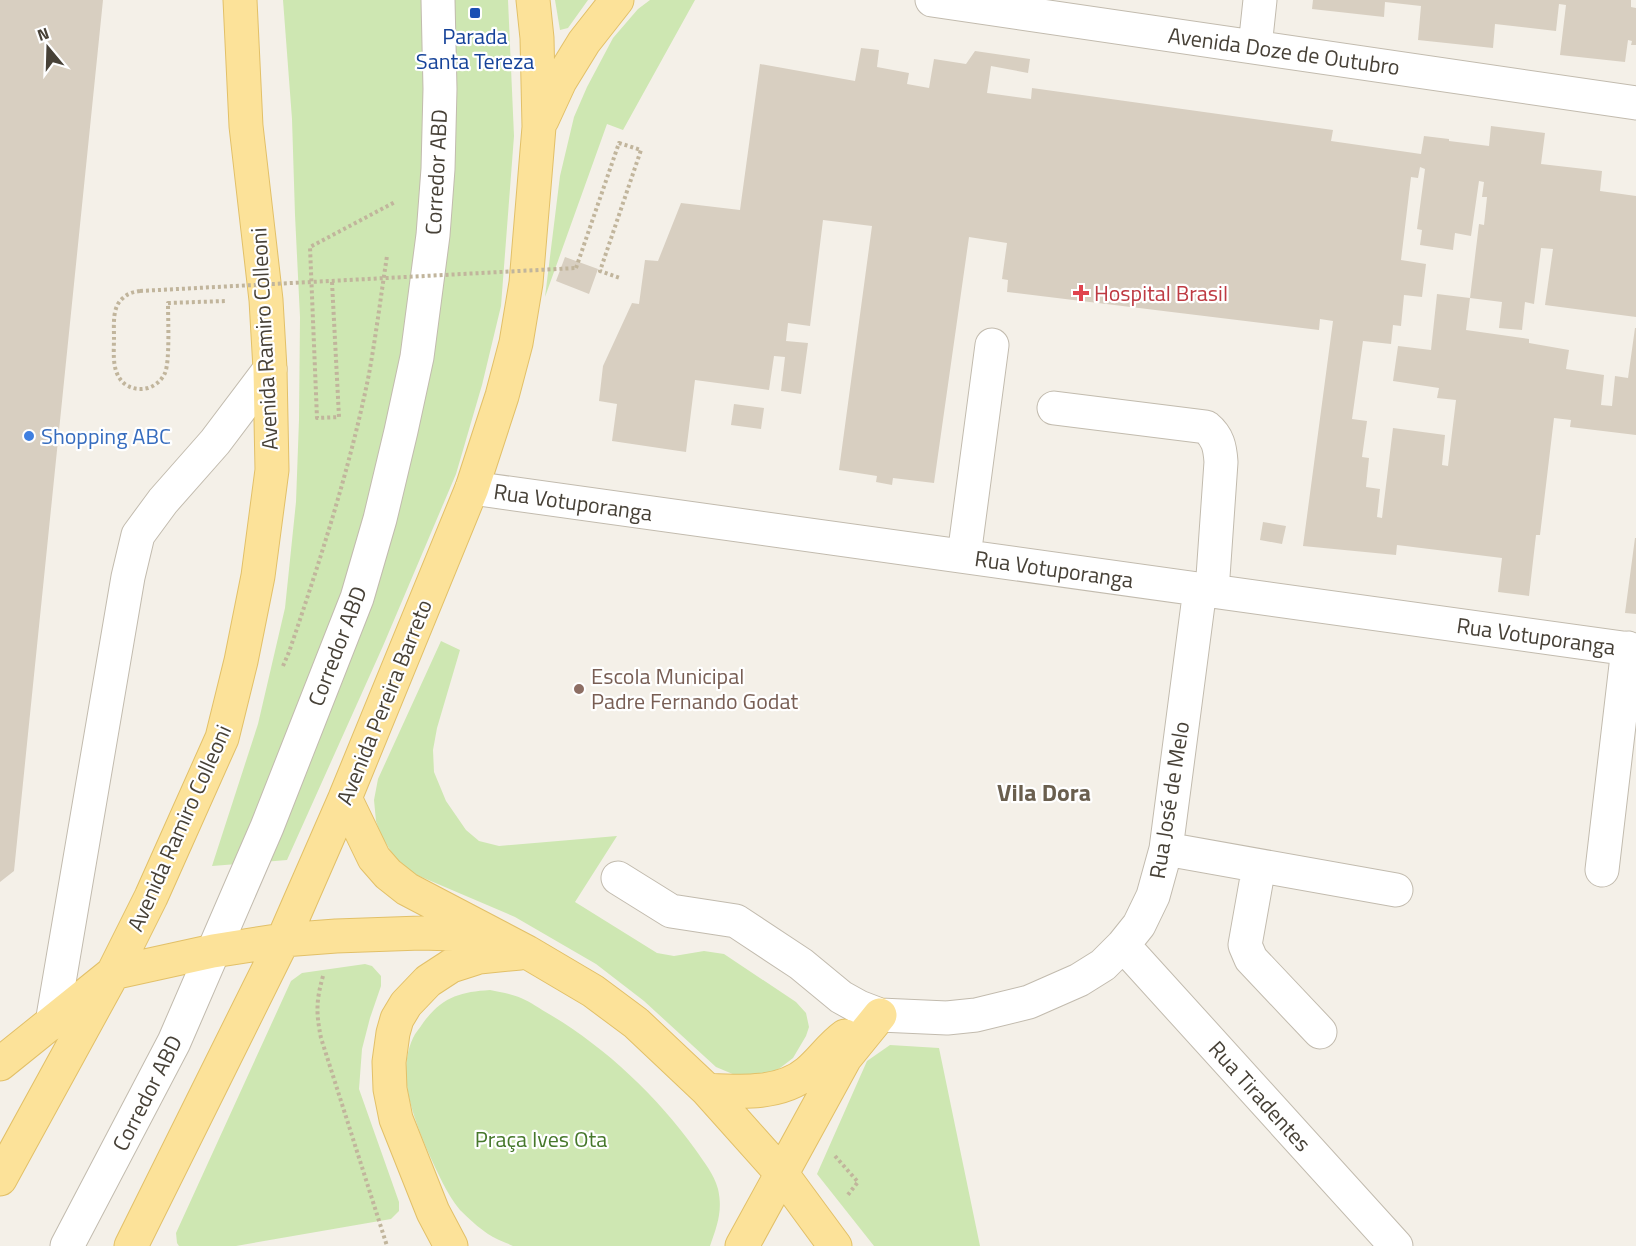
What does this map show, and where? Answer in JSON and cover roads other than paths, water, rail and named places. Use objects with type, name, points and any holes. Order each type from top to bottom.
[{"type":"main road","name":"Avenida Ramiro Colleoni","points":[[113,973],[152,897],[222,738],[254,597],[272,470],[266,300],[246,126],[240,0]]},
{"type":"main road","points":[[533,0],[537,38],[539,127]]},
{"type":"main road","points":[[539,127],[560,81],[584,42],[617,0]]},
{"type":"main road","name":"Avenida Pereira Barreto","points":[[131,1246],[284,940],[472,488],[502,396],[516,343],[526,283],[539,127]]},
{"type":"main road","points":[[345,798],[374,858],[388,874],[407,889],[527,952],[593,991],[636,1023],[707,1090],[782,1174],[835,1246]]},
{"type":"main road","points":[[0,1064],[113,973],[213,951],[284,940],[421,933],[495,936]]},
{"type":"main road","points":[[451,1246],[433,1212],[391,1102],[389,1062],[397,1019],[406,1004],[428,981],[452,966],[479,957],[527,952]]},
{"type":"main road","points":[[0,1179],[113,973]]},
{"type":"main road","points":[[707,1090],[734,1092],[769,1090],[789,1082],[805,1074],[838,1041],[880,1015]]},
{"type":"main road","points":[[742,1246],[845,1058],[880,1015]]},
{"type":"street","name":"Corredor ABD","points":[[67,1246],[174,1042],[267,827],[357,598],[380,519],[417,357],[433,235],[438,169],[440,89],[438,0]]},
{"type":"street","name":"Avenida Doze de Outubro","points":[[932,0],[1636,103]]},
{"type":"street","points":[[1255,47],[1260,0]]},
{"type":"street","points":[[964,556],[992,345]]},
{"type":"street","points":[[52,1023],[128,577],[138,535],[163,501],[215,442],[270,369]]},
{"type":"street","name":"Rua José de Melo","points":[[618,879],[671,911],[736,921],[801,964],[842,997],[880,1015],[947,1018],[976,1015],[1029,1002],[1079,980],[1103,965],[1123,945],[1139,925],[1153,897],[1166,849],[1206,590],[1221,462],[1220,447],[1214,434],[1206,428],[1054,408]]},
{"type":"street","name":"Rua Votuporanga","points":[[472,488],[1632,649]]},
{"type":"street","points":[[1602,870],[1632,649]]},
{"type":"street","points":[[1166,849],[1396,890]]},
{"type":"street","points":[[1259,866],[1245,945],[1251,959],[1320,1032]]},
{"type":"street","name":"Rua Tiradentes","points":[[1123,945],[1396,1246]]},
{"type":"place","name":"Parada Santa Tereza","points":[[475,13]]},
{"type":"place","name":"Hospital Brasil","points":[[1081,293]]},
{"type":"place","name":"Shopping ABC","points":[[29,436]]},
{"type":"place","name":"Escola Municipal Padre Fernando Godat","points":[[579,689]]},
{"type":"district","name":"Vila Dora","points":[[1044,792]]},
{"type":"park label","name":"Praça Ives Ota","points":[[541,1139]]}]
